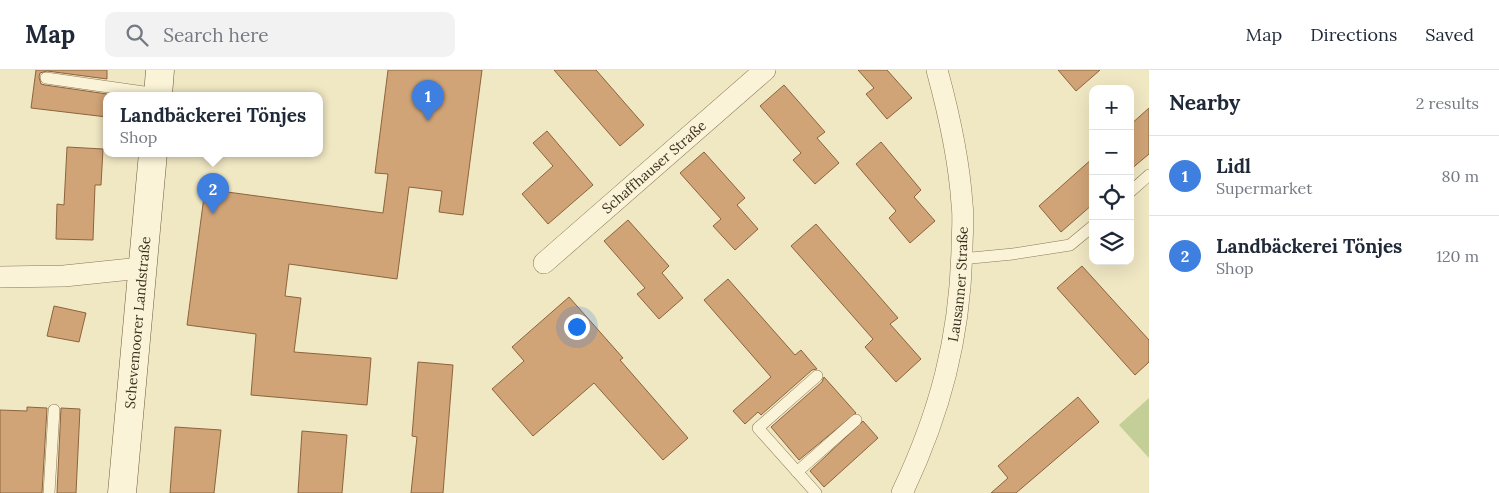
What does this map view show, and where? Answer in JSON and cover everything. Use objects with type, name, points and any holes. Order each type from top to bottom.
[{"type":"street","name":"Lausanner Straße","points":[[902,493],[938,407],[952,350],[961,284],[962,205],[951,124],[937,70]]},
{"type":"street","name":"Schaffhauser Straße","points":[[544,263],[764,71]]},
{"type":"street","name":"Schevemoorer Landstraße","points":[[122,493],[153,157]]},
{"type":"street","points":[[0,277],[64,276],[141,268]]},
{"type":"lane","points":[[46,78],[159,86]]},
{"type":"lane","points":[[1134,188],[1149,175]]},
{"type":"lane","points":[[961,259],[1013,254],[1070,245],[1089,229]]},
{"type":"lane","points":[[816,493],[758,428],[817,376]]},
{"type":"lane","points":[[49,493],[54,410]]},
{"type":"lane","points":[[797,472],[856,420]]},
{"type":"green space","points":[[1149,398],[1149,458],[1119,425]]},
{"type":"building","points":[[36,70],[107,70],[107,79],[47,71],[40,73],[39,77],[41,84],[103,93],[103,117],[31,108]]},
{"type":"building","points":[[388,70],[482,70],[463,215],[439,212],[442,191],[409,187],[397,279],[289,264],[285,296],[301,298],[294,352],[371,358],[367,405],[251,395],[256,334],[187,325],[205,189],[383,213],[388,174],[375,173]]},
{"type":"building","points":[[554,70],[596,70],[644,125],[620,146]]},
{"type":"building","points":[[858,70],[887,70],[912,98],[887,119],[866,94],[874,88]]},
{"type":"building","points":[[1058,70],[1100,70],[1076,91]]},
{"type":"building","points":[[784,85],[825,132],[817,138],[839,163],[815,184],[793,160],[801,153],[760,106]]},
{"type":"building","points":[[1149,108],[1149,154],[1134,167],[1134,130],[1134,121]]},
{"type":"building","points":[[547,131],[593,185],[548,224],[522,194],[553,166],[533,143]]},
{"type":"building","points":[[881,142],[921,190],[914,197],[935,221],[910,243],[889,218],[896,211],[856,164]]},
{"type":"building","points":[[67,147],[103,149],[101,185],[95,185],[93,240],[56,239],[57,204],[64,205]]},
{"type":"building","points":[[704,152],[745,198],[737,205],[758,229],[735,250],[713,226],[721,219],[680,173]]},
{"type":"building","points":[[1089,162],[1089,208],[1061,232],[1039,206]]},
{"type":"building","points":[[628,220],[669,266],[662,273],[683,298],[659,319],[637,294],[645,288],[604,241]]},
{"type":"building","points":[[816,224],[898,318],[890,324],[921,359],[896,382],[865,347],[873,339],[791,246]]},
{"type":"building","points":[[1082,266],[1149,340],[1149,362],[1135,375],[1057,288]]},
{"type":"building","points":[[728,279],[795,355],[801,350],[817,369],[812,370],[761,415],[758,412],[745,424],[733,411],[771,377],[704,300]]},
{"type":"building","points":[[569,297],[623,358],[620,360],[688,438],[663,460],[594,383],[533,436],[492,389],[524,361],[512,347]]},
{"type":"building","points":[[54,306],[86,313],[79,342],[47,336]]},
{"type":"building","points":[[418,362],[453,365],[443,493],[411,493],[417,437],[412,436]]},
{"type":"building","points":[[824,377],[856,413],[799,460],[771,427],[822,382]]},
{"type":"building","points":[[1078,397],[1099,422],[1016,493],[991,493],[1008,478],[998,466]]},
{"type":"building","points":[[27,407],[47,408],[42,493],[0,493],[0,410],[27,411]]},
{"type":"building","points":[[61,408],[80,409],[76,493],[57,493]]},
{"type":"building","points":[[863,421],[878,438],[824,487],[810,471]]},
{"type":"building","points":[[175,427],[221,430],[214,493],[170,493]]},
{"type":"building","points":[[302,431],[347,435],[342,493],[298,493]]},
{"type":"place","name":"Lidl","points":[[428,121]]},
{"type":"place","name":"Landbäckerei Tönjes","points":[[213,214]]}]
